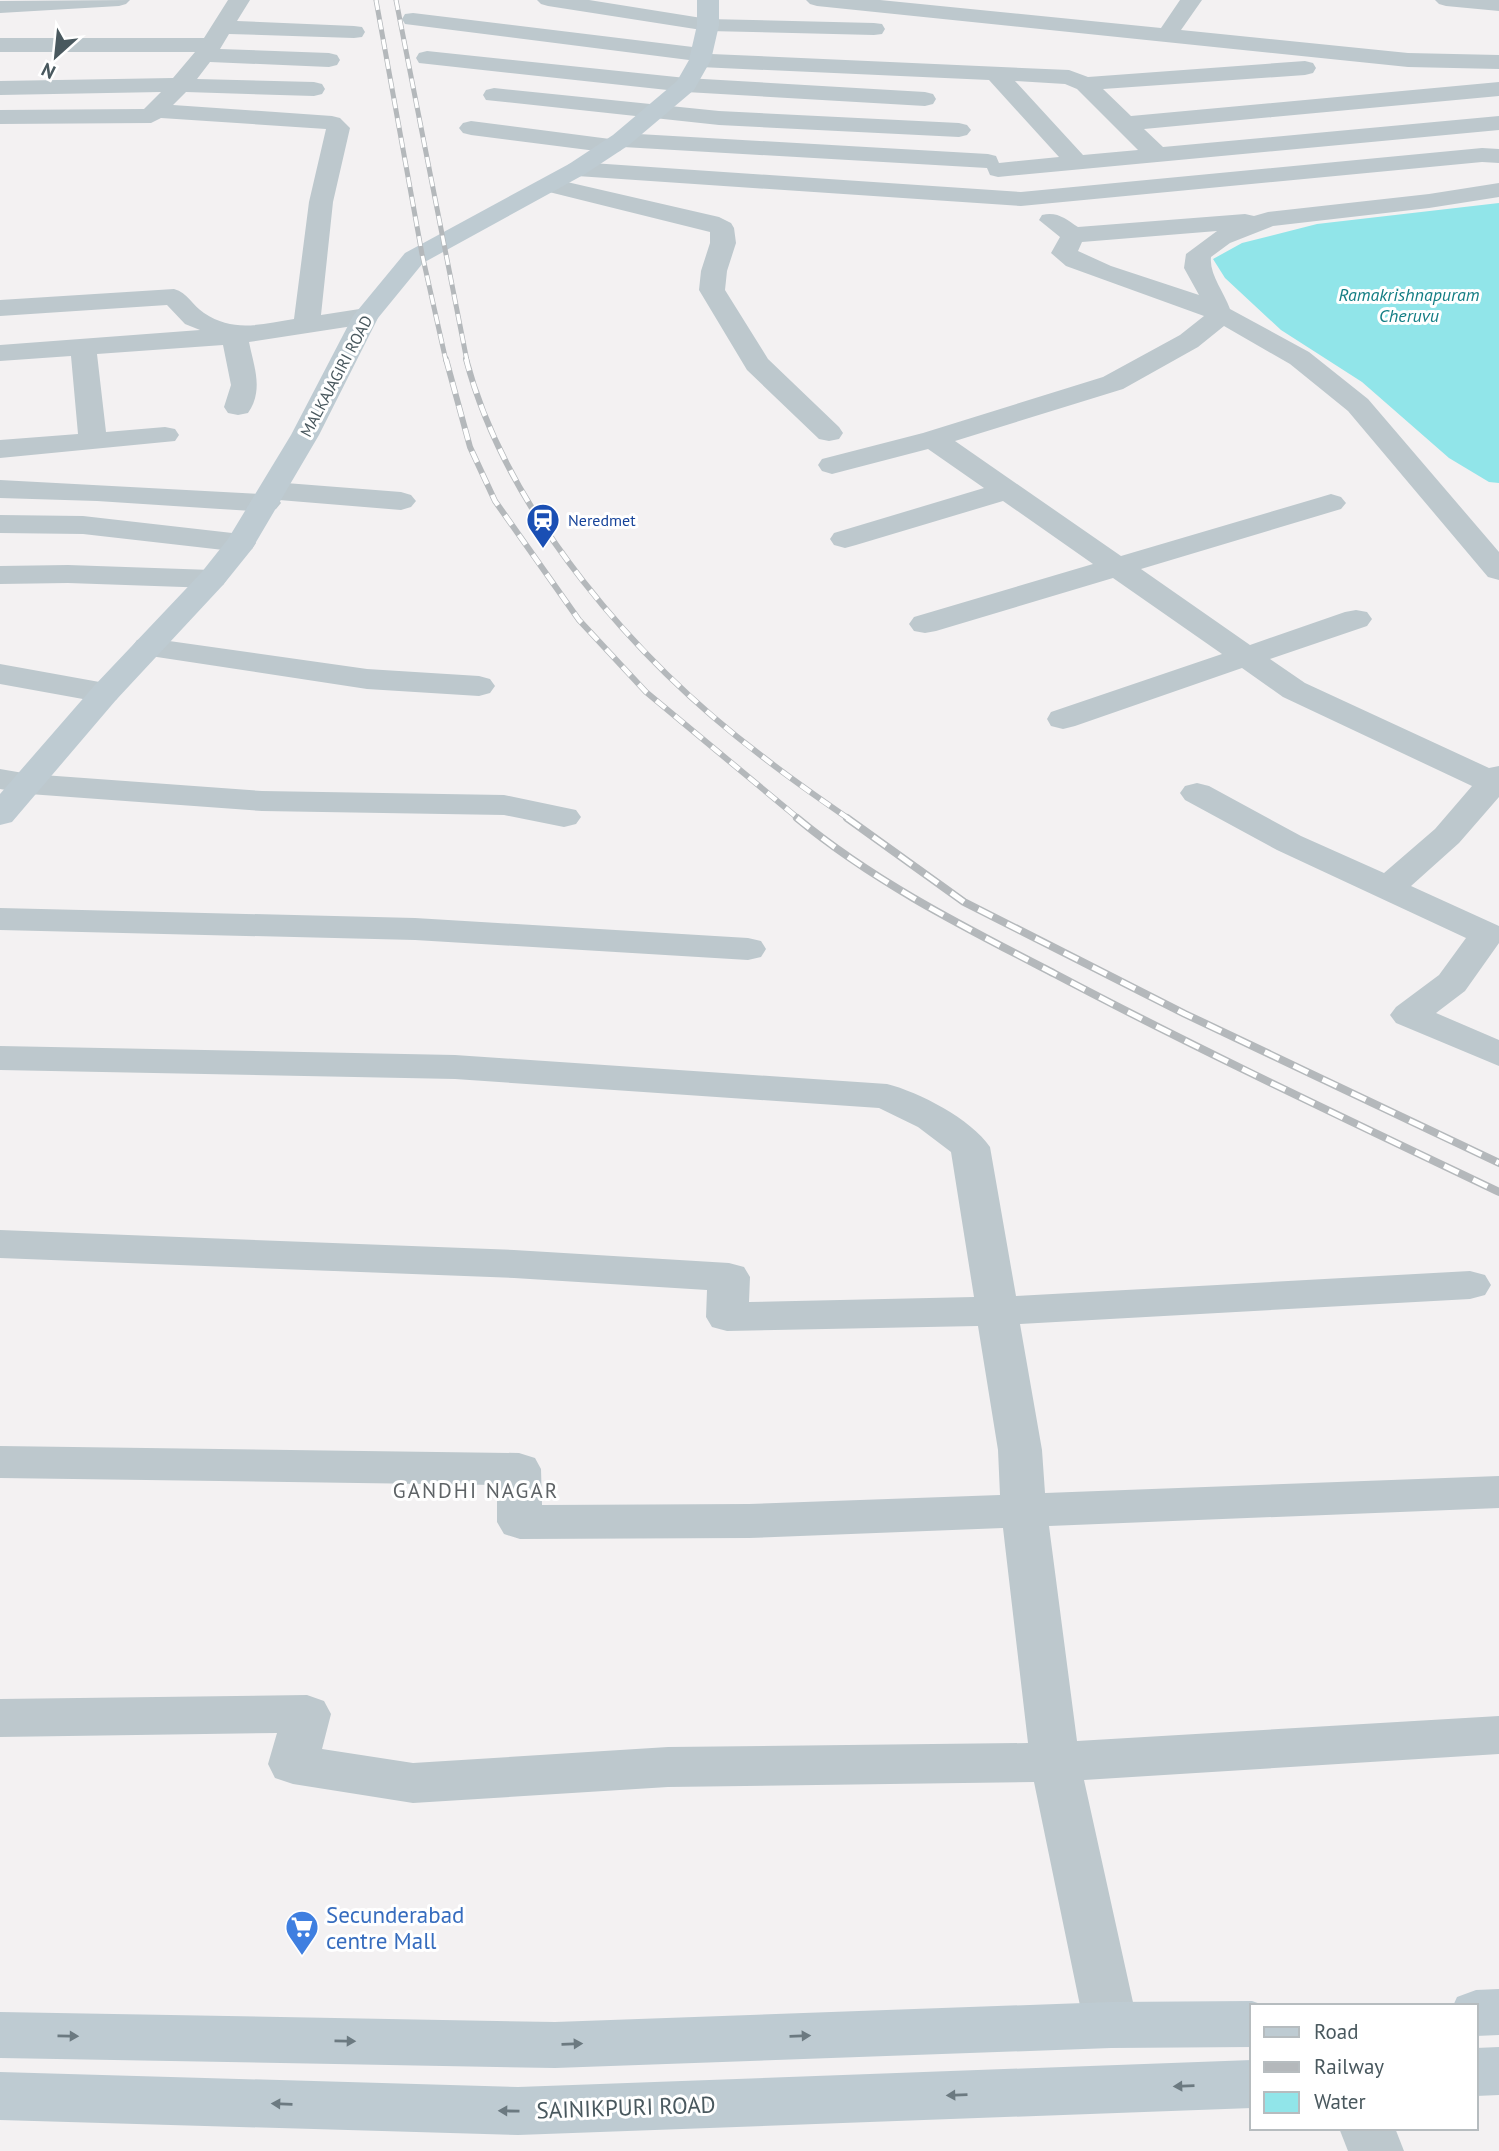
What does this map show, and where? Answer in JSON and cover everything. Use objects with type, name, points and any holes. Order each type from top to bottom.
[{"type":"main road","name":"MALKAJAGIRI ROAD","points":[[0,815],[15,781],[148,648],[212,579],[241,543],[305,435],[366,316],[414,258],[577,169],[655,113],[686,85],[700,57],[708,12]]},
{"type":"main road","points":[[1478,2013],[1499,2012]]},
{"type":"main road","points":[[0,2035],[555,2045],[1111,2025],[1250,2024]]},
{"type":"main road","points":[[1478,2073],[1499,2071]]},
{"type":"main road","name":"SAINIKPURI ROAD","points":[[0,2096],[518,2111],[1250,2084]]},
{"type":"street","points":[[0,7],[119,0]]},
{"type":"street","points":[[0,117],[151,116],[182,85],[213,43],[239,0]]},
{"type":"street","points":[[817,0],[1416,60],[1499,62]]},
{"type":"street","points":[[1167,36],[1191,0]]},
{"type":"street","points":[[1456,0],[1499,5]]},
{"type":"street","points":[[526,32],[560,1],[883,29]]},
{"type":"street","points":[[882,7],[883,29],[896,68],[960,130],[1021,199],[1073,235],[1268,219],[1429,201],[1499,190]]},
{"type":"street","points":[[973,17],[1079,47]]},
{"type":"street","points":[[413,19],[700,57],[996,74],[1058,75],[1079,80],[1124,124],[1199,182]]},
{"type":"street","points":[[0,45],[213,43],[354,32]]},
{"type":"street","points":[[213,43],[265,58],[329,60]]},
{"type":"street","points":[[219,114],[245,87],[265,58]]},
{"type":"street","points":[[427,58],[686,85],[925,99]]},
{"type":"street","points":[[1085,85],[1416,60],[1462,92]]},
{"type":"street","points":[[996,74],[1076,162]]},
{"type":"street","points":[[0,88],[182,85],[314,89]]},
{"type":"street","points":[[1124,124],[1499,89]]},
{"type":"street","points":[[494,95],[655,113],[960,130]]},
{"type":"street","points":[[1254,110],[1289,141]]},
{"type":"street","points":[[155,111],[332,123],[338,128],[321,202],[307,324]]},
{"type":"street","points":[[471,128],[616,143],[993,166],[1076,162],[1499,123]]},
{"type":"street","points":[[1434,128],[1463,156]]},
{"type":"street","points":[[577,169],[1021,199],[1463,156],[1499,156]]},
{"type":"street","points":[[549,185],[710,222],[722,228],[723,243],[714,271],[712,290],[757,364],[829,433]]},
{"type":"street","points":[[1220,316],[1210,289],[1196,268],[1199,254],[1221,238],[1268,219]]},
{"type":"street","points":[[1073,235],[1064,253],[1075,261],[1186,299],[1254,332],[1333,381],[1358,405],[1499,571]]},
{"type":"street","points":[[0,308],[174,297],[194,318],[233,336]]},
{"type":"street","points":[[0,354],[233,336],[366,316]]},
{"type":"street","points":[[832,465],[933,439],[1113,383],[1189,341],[1220,316]]},
{"type":"street","points":[[233,336],[245,385],[238,407]]},
{"type":"street","points":[[83,347],[93,441]]},
{"type":"street","points":[[0,449],[165,435]]},
{"type":"street","points":[[933,439],[1294,690],[1496,779],[1447,836],[1388,888]]},
{"type":"street","points":[[0,489],[401,501]]},
{"type":"street","points":[[845,539],[1005,491]]},
{"type":"street","points":[[925,624],[1331,503]]},
{"type":"street","points":[[0,524],[83,525],[241,543]]},
{"type":"street","points":[[0,575],[68,574],[212,579]]},
{"type":"street","points":[[1063,719],[1356,619]]},
{"type":"street","points":[[148,648],[367,679],[479,686]]},
{"type":"street","points":[[0,674],[105,693]]},
{"type":"street","points":[[15,781],[262,801],[503,805],[564,817]]},
{"type":"street","points":[[1197,793],[1289,843],[1486,934],[1452,984],[1409,1015],[1499,1054]]},
{"type":"street","points":[[0,919],[415,929],[748,949]]},
{"type":"street","points":[[0,1058],[455,1067],[887,1096],[932,1118],[970,1147],[1020,1450],[1024,1512],[1055,1762],[1111,2025]]},
{"type":"street","points":[[0,1244],[514,1264],[729,1277],[727,1317],[995,1311],[1470,1285]]},
{"type":"street","points":[[0,1462],[519,1469],[520,1522],[749,1521],[1499,1493]]},
{"type":"street","points":[[0,1718],[307,1714],[293,1764],[413,1783],[668,1767],[1055,1762],[1499,1735]]},
{"type":"street","points":[[1368,2130],[1376,2151]]},
{"type":"water","name":"Ramakrishnapuram Cheruvu","points":[[1499,203],[1499,483],[1489,482],[1449,458],[1362,382],[1281,330],[1225,278],[1213,259],[1242,243],[1317,224]]},
{"type":"railway","points":[[376,0],[422,254],[446,361]]},
{"type":"railway","points":[[396,0],[467,361]]},
{"type":"railway","points":[[446,359],[470,447],[495,501],[579,620],[646,692],[799,819]]},
{"type":"railway","points":[[466,359],[485,417],[512,473],[545,528],[624,630],[669,677],[716,719],[784,773],[849,819]]},
{"type":"railway","points":[[797,818],[857,863],[988,939],[1220,1058],[1499,1192]]},
{"type":"railway","points":[[847,818],[964,902],[1185,1014],[1499,1163]]},
{"type":"place","name":"Neredmet","points":[[543,550]]},
{"type":"place","name":"Secunderabad centre Mall","points":[[302,1957]]},
{"type":"district","name":"GANDHI NAGAR","points":[[476,1490]]}]
